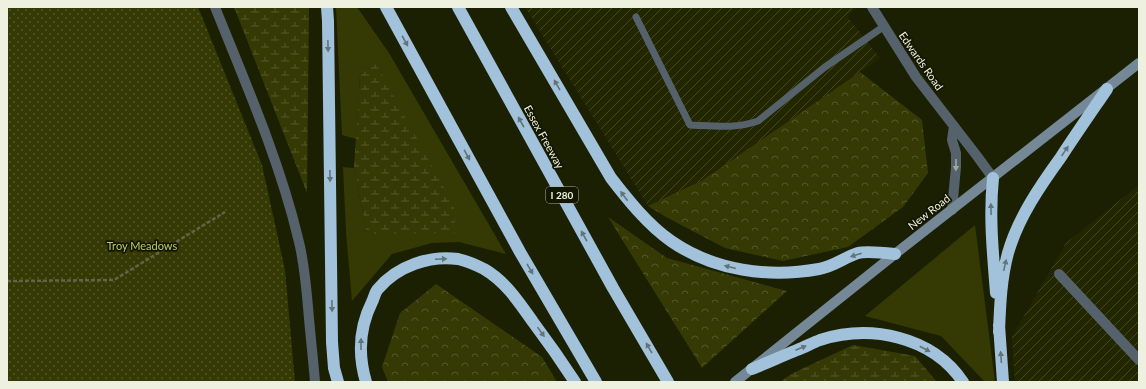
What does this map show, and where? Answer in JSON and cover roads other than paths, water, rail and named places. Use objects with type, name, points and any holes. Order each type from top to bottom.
[{"type":"highway","points":[[327,7],[332,342],[334,368],[338,382]]},
{"type":"highway","points":[[386,7],[520,252],[596,382]]},
{"type":"highway","name":"Essex Freeway","points":[[458,7],[613,288],[668,382]]},
{"type":"highway","points":[[511,7],[611,178],[628,201],[671,241],[701,258],[730,267],[758,272],[786,273],[821,269],[860,252],[895,254]]},
{"type":"highway","points":[[999,332],[1000,301],[1004,271],[1008,252],[1016,232],[1031,203],[1049,174],[1107,89]]},
{"type":"highway","points":[[993,178],[991,234],[1003,382]]},
{"type":"highway","points":[[366,382],[361,358],[361,335],[367,311],[378,289],[391,277],[406,268],[422,261],[440,259],[458,259],[472,264],[484,269],[501,282],[523,307],[575,382]]},
{"type":"highway","points":[[752,369],[820,340],[848,334],[868,333],[892,336],[911,341],[933,352],[948,365],[963,382]]},
{"type":"main road","name":"New Road","points":[[735,382],[895,254],[1139,63]]},
{"type":"street","points":[[215,7],[258,114],[290,205],[297,232],[305,277],[315,382]]},
{"type":"street","name":"Edwards Road","points":[[872,7],[916,78],[993,178]]},
{"type":"street","points":[[952,210],[956,167],[956,153],[952,140],[954,126]]},
{"type":"street","points":[[1059,274],[1139,360]]},
{"type":"lane","points":[[636,17],[690,125],[734,127],[758,121],[825,67],[883,27]]},
{"type":"park label","name":"Troy Meadows","points":[[142,246]]}]
